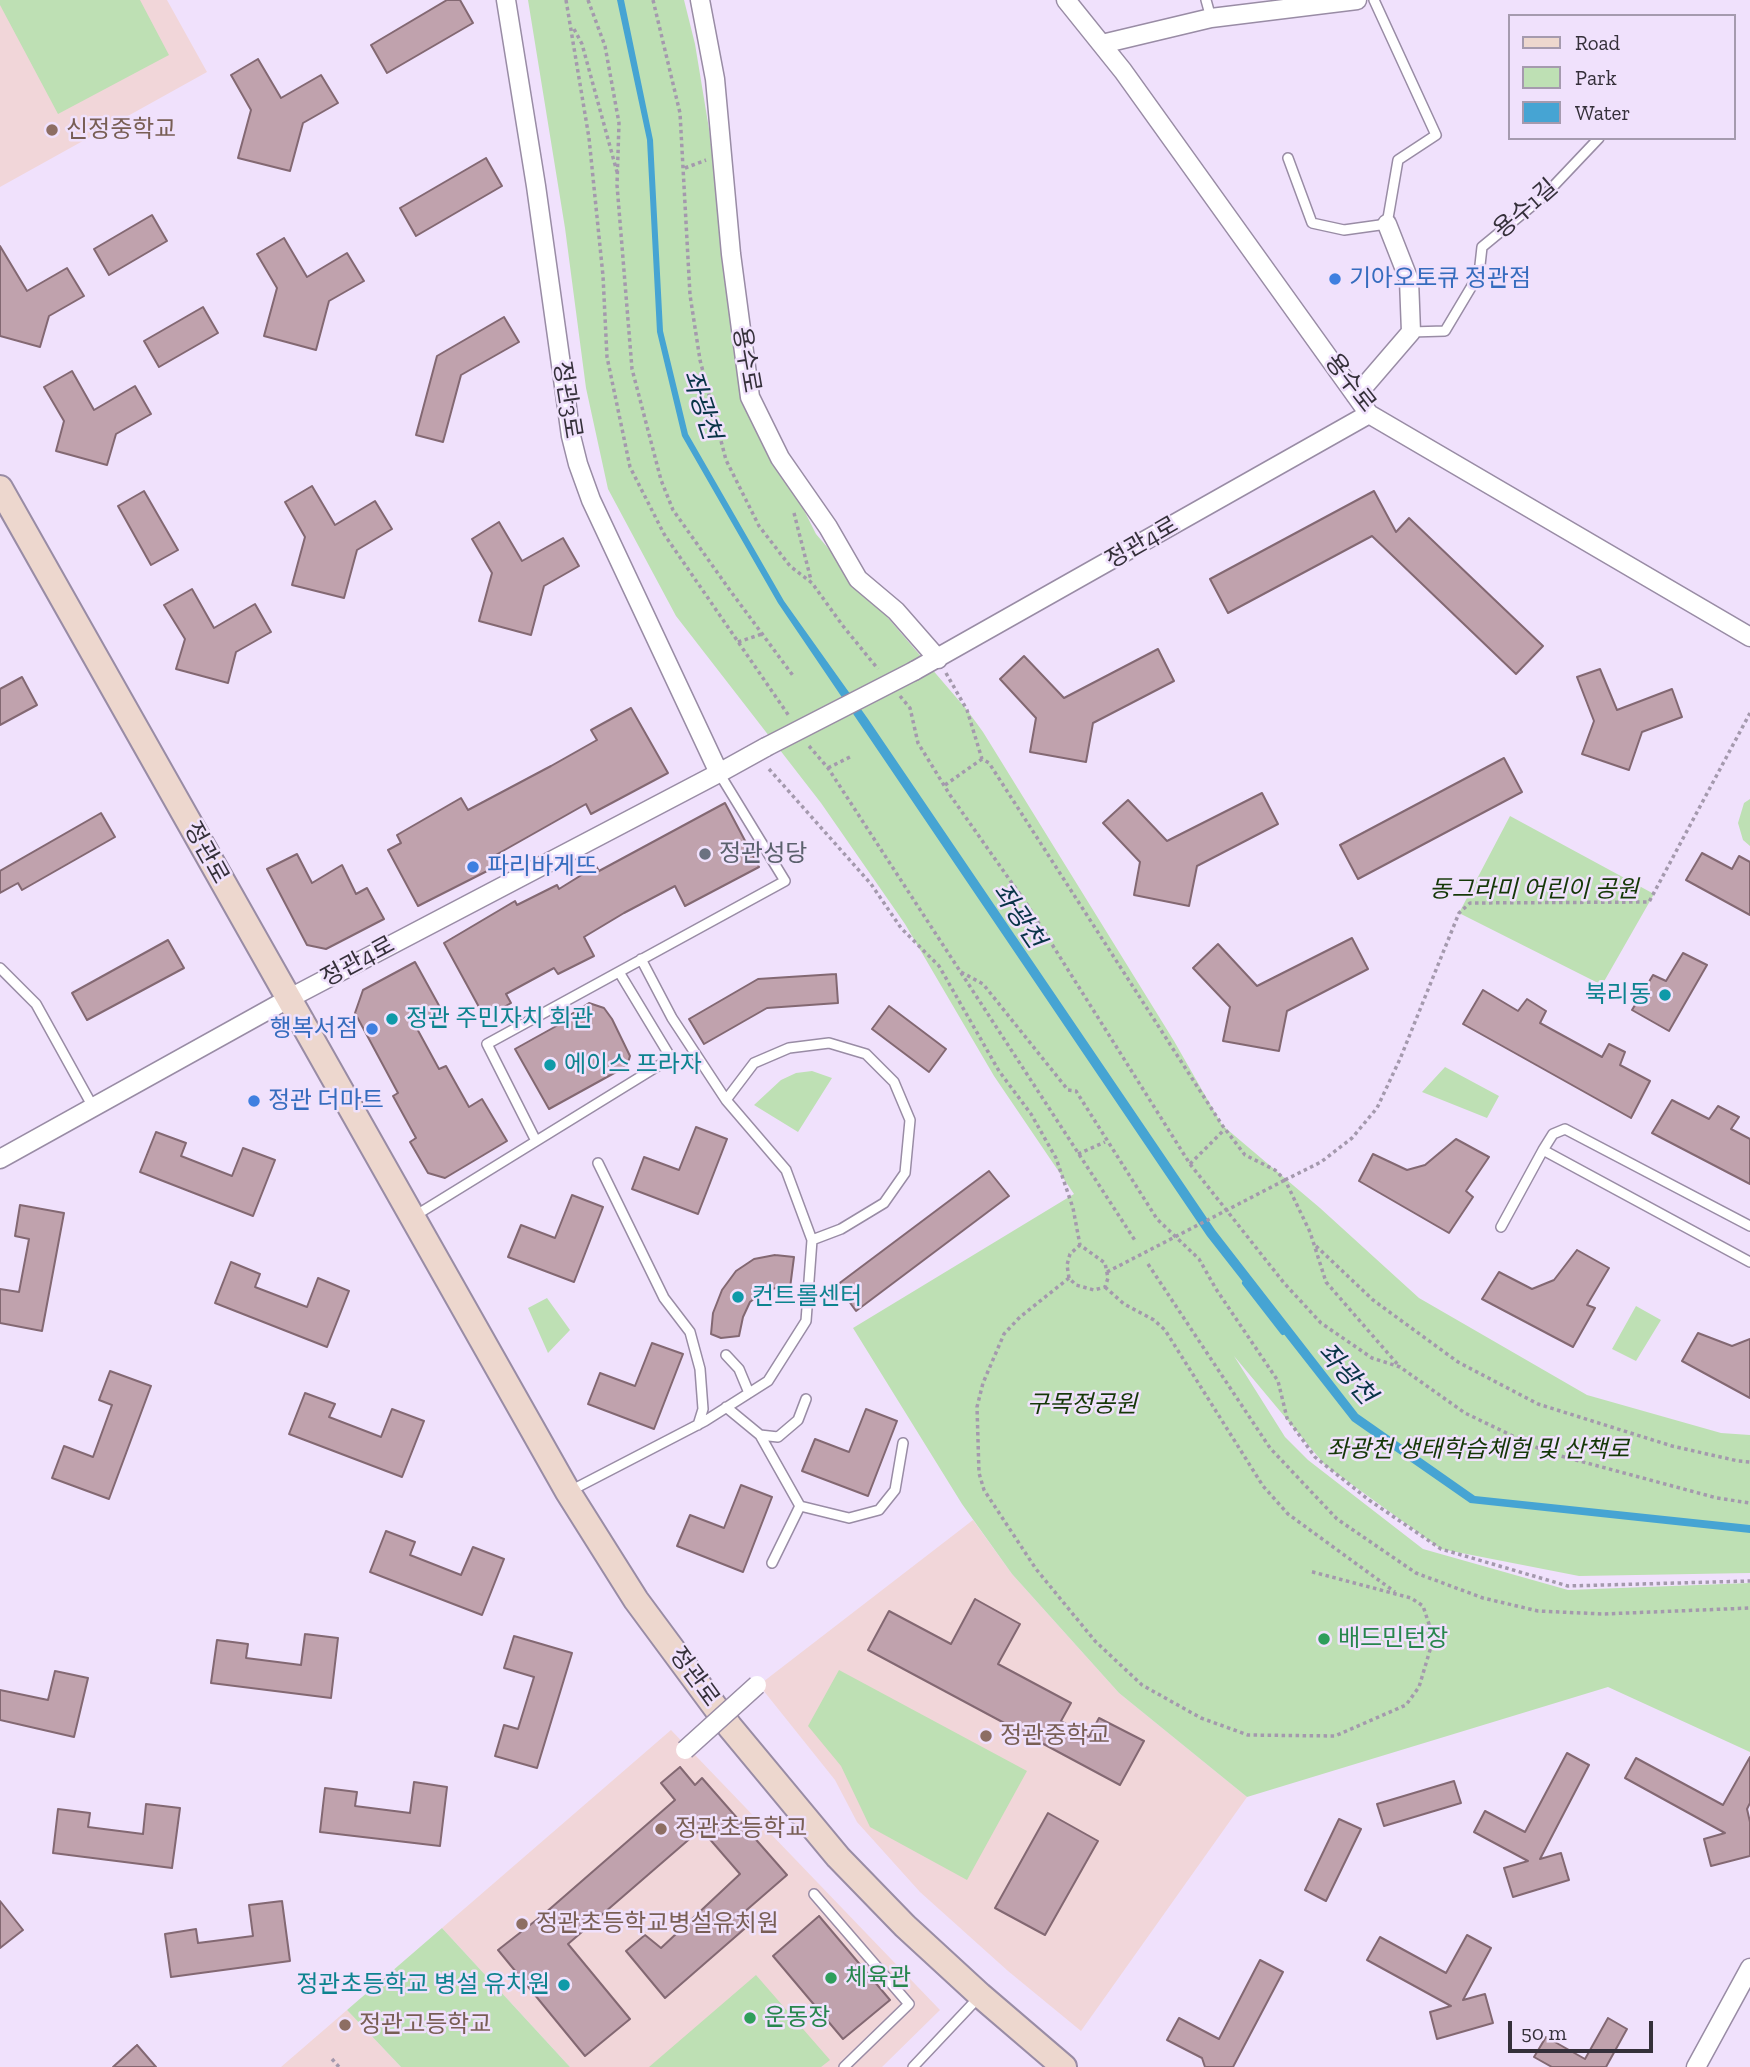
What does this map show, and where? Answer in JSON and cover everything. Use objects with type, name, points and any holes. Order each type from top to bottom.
[{"type":"street","name":"정관3로","points":[[506,0],[536,186],[571,436],[578,464],[606,532],[719,773]]},
{"type":"street","name":"용수로","points":[[700,0],[715,79],[731,254],[750,397],[780,458],[828,527],[858,579],[896,611],[939,659]]},
{"type":"street","name":"용수로","points":[[1066,0],[1131,82],[1369,414],[1750,637]]},
{"type":"street","points":[[1102,44],[1211,18],[1357,0]]},
{"type":"street","points":[[1356,396],[1412,332],[1409,279],[1387,224]]},
{"type":"street","name":"정관4로","points":[[0,1159],[288,999],[939,659],[1369,414]]},
{"type":"street","name":"정관로","points":[[0,488],[568,1492],[636,1600],[730,1727],[838,1857],[905,1927],[1064,2067]]},
{"type":"street","points":[[685,1750],[757,1685]]},
{"type":"street","points":[[1696,2067],[1750,1968]]},
{"type":"lane","points":[[1206,0],[1211,18]]},
{"type":"lane","points":[[1288,158],[1312,223],[1344,230],[1387,224],[1398,160],[1436,135],[1374,0]]},
{"type":"lane","name":"용수1길","points":[[1412,332],[1445,331],[1479,274],[1482,247],[1545,195],[1597,140]]},
{"type":"lane","points":[[536,1141],[487,1044],[785,881],[719,773]]},
{"type":"lane","points":[[568,1492],[698,1425],[768,1381],[806,1321],[812,1240],[786,1170],[726,1100],[672,1018],[641,960]]},
{"type":"lane","points":[[0,968],[36,1004],[93,1107]]},
{"type":"lane","points":[[412,1217],[671,1058],[619,972]]},
{"type":"lane","points":[[726,1100],[754,1063],[789,1048],[829,1043],[866,1054],[894,1082],[910,1120],[905,1173],[884,1203],[841,1230],[812,1240]]},
{"type":"lane","points":[[1501,1227],[1553,1134],[1565,1129],[1750,1226]]},
{"type":"lane","points":[[1543,1150],[1750,1262]]},
{"type":"lane","points":[[598,1163],[664,1298],[690,1332],[700,1369],[703,1409],[698,1425]]},
{"type":"lane","points":[[726,1355],[739,1369],[749,1393]]},
{"type":"lane","points":[[760,1435],[778,1437],[798,1420],[806,1399]]},
{"type":"lane","points":[[726,1408],[760,1435],[800,1506],[849,1518],[879,1510],[895,1490],[903,1443]]},
{"type":"lane","points":[[772,1563],[800,1506]]},
{"type":"lane","points":[[814,1894],[909,2004],[844,2067]]},
{"type":"lane","points":[[913,2067],[980,1995]]},
{"type":"path","points":[[566,0],[589,138],[603,276],[607,357],[630,467],[664,534],[790,718]]},
{"type":"path","points":[[588,0],[606,46],[620,122],[618,176],[632,369],[661,480],[674,510],[794,677]]},
{"type":"path","points":[[653,0],[680,113],[690,295],[701,360],[726,460],[759,526],[790,566],[812,583],[884,677]]},
{"type":"path","points":[[571,24],[582,44],[618,176]]},
{"type":"path","points":[[738,642],[762,634]]},
{"type":"path","points":[[939,659],[967,710],[982,759],[989,763],[1225,1129],[1245,1155],[1275,1170],[1286,1180],[1314,1245],[1326,1282],[1400,1367],[1465,1413],[1546,1452],[1717,1498],[1750,1503]]},
{"type":"path","points":[[893,687],[910,708],[918,743],[944,785],[1026,903],[1190,1164],[1284,1283],[1321,1324],[1372,1358],[1400,1367]]},
{"type":"path","points":[[1107,1272],[1321,1162],[1352,1138],[1377,1108],[1400,1059],[1459,913],[1470,903],[1649,902],[1750,713]]},
{"type":"path","points":[[804,739],[828,768],[1136,1242]]},
{"type":"path","points":[[828,768],[850,757]]},
{"type":"path","points":[[944,785],[982,759]]},
{"type":"path","points":[[769,769],[871,884],[901,928],[939,966],[999,1071],[1031,1114],[1056,1158],[1073,1208],[1080,1245],[1105,1263],[1108,1278],[1105,1287]]},
{"type":"path","points":[[959,971],[983,984],[1068,1090],[1076,1091],[1105,1141],[1157,1219],[1199,1259],[1278,1381],[1287,1418],[1315,1457],[1369,1500],[1441,1549],[1568,1586],[1750,1581]]},
{"type":"path","points":[[1190,1164],[1225,1129]]},
{"type":"path","points":[[1078,1154],[1105,1141]]},
{"type":"path","points":[[1080,1245],[1070,1254],[1067,1265],[1069,1278],[1076,1285],[1094,1290],[1105,1287]]},
{"type":"path","points":[[1314,1245],[1373,1300],[1458,1362],[1538,1404],[1672,1446],[1750,1462]]},
{"type":"path","points":[[1148,1264],[1270,1448],[1337,1519],[1416,1573],[1483,1598],[1538,1611],[1603,1614],[1750,1608]]},
{"type":"path","points":[[1069,1278],[1020,1317],[1004,1334],[993,1355],[977,1408],[979,1473],[984,1490],[1036,1569],[1095,1641],[1142,1685],[1201,1718],[1248,1735],[1335,1736],[1406,1705],[1419,1687],[1430,1650],[1429,1623],[1423,1606],[1411,1598],[1308,1571]]},
{"type":"path","points":[[1105,1287],[1124,1304],[1154,1320],[1165,1330],[1263,1486],[1288,1514],[1397,1593]]},
{"type":"path","points":[[332,2059],[339,2067]]},
{"type":"shaded area","name":"신정중학교","points":[[0,0],[167,0],[207,72],[0,187]]},
{"type":"shaded area","name":"정관중학교","points":[[973,1520],[1012,1574],[1119,1693],[1247,1797],[1081,2031],[1008,1971],[920,1892],[857,1822],[835,1780],[759,1685]]},
{"type":"shaded area","name":"정관초등학교","points":[[671,1730],[940,2010],[882,2067],[570,2067],[442,1928]]},
{"type":"shaded area","name":"정관고등학교","points":[[347,2010],[401,2067],[281,2067]]},
{"type":"green space","points":[[0,0],[140,0],[169,55],[58,114],[0,5]]},
{"type":"green space","points":[[528,0],[684,0],[695,44],[709,129],[742,387],[816,534],[983,732],[1174,1041],[1222,1125],[1320,1208],[1419,1298],[1587,1395],[1721,1433],[1750,1435],[1750,1573],[1579,1576],[1441,1549],[1325,1465],[1234,1356],[1285,1437],[1308,1460],[1423,1549],[1568,1590],[1750,1583],[1750,1752],[1608,1687],[1247,1797],[1119,1693],[1012,1574],[962,1504],[853,1328],[1074,1194],[994,1076],[905,924],[821,803],[676,616],[608,489],[586,388],[565,228]]},
{"type":"green space","points":[[1750,799],[1750,846],[1743,840],[1738,823],[1744,803]]},
{"type":"green space","name":"동그라미 어린이 공원","points":[[1510,816],[1654,894],[1602,985],[1459,913]]},
{"type":"green space","points":[[1445,1067],[1499,1096],[1487,1118],[1422,1092]]},
{"type":"green space","points":[[812,1071],[832,1078],[798,1132],[754,1105],[781,1080],[796,1073]]},
{"type":"green space","points":[[547,1298],[570,1330],[548,1353],[528,1308]]},
{"type":"green space","points":[[1636,1306],[1661,1320],[1636,1361],[1612,1349]]},
{"type":"green space","points":[[839,1670],[1027,1771],[967,1880],[870,1827],[841,1766],[808,1726]]},
{"type":"green space","points":[[442,1928],[570,2067],[401,2067],[347,2010]]},
{"type":"green space","name":"운동장","points":[[756,1975],[830,2060],[821,2067],[649,2067]]},
{"type":"water","points":[[617,0],[624,0],[653,140],[663,331],[688,434],[784,601],[868,719],[1215,1230],[1358,1414],[1475,1496],[1750,1525],[1750,1533],[1470,1503],[1352,1421],[1207,1236],[778,603],[682,436],[657,332],[647,140]]},
{"type":"building","points":[[447,0],[460,0],[473,23],[387,73],[371,45]]},
{"type":"building","points":[[258,59],[281,98],[321,75],[338,103],[303,123],[290,171],[238,158],[251,110],[231,75]]},
{"type":"building","points":[[486,158],[502,186],[416,236],[400,208]]},
{"type":"building","points":[[152,215],[167,241],[109,275],[94,249]]},
{"type":"building","points":[[284,238],[307,277],[347,253],[364,281],[329,301],[316,350],[264,336],[277,288],[257,254]]},
{"type":"building","points":[[0,246],[27,291],[67,268],[84,296],[49,316],[40,347],[0,336]]},
{"type":"building","points":[[203,307],[218,333],[159,367],[144,341]]},
{"type":"building","points":[[504,317],[519,342],[461,375],[443,442],[416,435],[437,356]]},
{"type":"building","points":[[72,371],[94,410],[135,386],[151,414],[116,434],[107,465],[56,451],[64,421],[44,387]]},
{"type":"building","points":[[312,486],[335,525],[375,501],[392,529],[357,550],[344,598],[292,585],[305,537],[285,502]]},
{"type":"building","points":[[144,491],[178,550],[151,565],[118,506]]},
{"type":"building","points":[[1374,491],[1396,532],[1409,518],[1543,646],[1516,674],[1372,536],[1228,613],[1210,579]]},
{"type":"building","points":[[499,522],[522,561],[563,538],[579,566],[544,586],[531,635],[479,621],[492,573],[472,539]]},
{"type":"building","points":[[192,589],[214,628],[255,604],[271,632],[236,652],[228,683],[176,669],[185,639],[164,605]]},
{"type":"building","points":[[1158,649],[1174,681],[1093,723],[1086,762],[1030,752],[1036,718],[1000,679],[1024,656],[1064,698]]},
{"type":"building","points":[[1600,669],[1617,710],[1672,689],[1682,717],[1642,732],[1629,770],[1582,754],[1594,721],[1577,677]]},
{"type":"building","points":[[22,677],[37,705],[0,725],[0,689]]},
{"type":"building","points":[[631,708],[668,773],[591,814],[586,804],[494,856],[499,865],[418,906],[388,850],[401,843],[397,835],[461,798],[468,810],[551,766],[597,740],[591,730]]},
{"type":"building","points":[[1504,758],[1522,792],[1358,879],[1340,845]]},
{"type":"building","points":[[1262,793],[1278,824],[1197,866],[1189,906],[1134,895],[1140,862],[1103,823],[1128,800],[1167,841]]},
{"type":"building","points":[[725,803],[759,867],[685,906],[675,886],[624,913],[584,937],[594,956],[558,974],[554,968],[506,994],[511,1003],[485,1018],[444,943],[515,901],[517,905],[557,885],[559,889],[596,866],[599,871]]},
{"type":"building","points":[[101,813],[115,837],[22,890],[18,883],[0,893],[0,871]]},
{"type":"building","points":[[1702,853],[1732,869],[1739,856],[1750,862],[1750,915],[1686,880]]},
{"type":"building","points":[[297,854],[312,883],[342,865],[356,894],[367,888],[384,919],[326,949],[307,945],[267,869]]},
{"type":"building","points":[[1352,938],[1368,969],[1287,1011],[1279,1051],[1223,1041],[1230,1007],[1193,968],[1218,944],[1257,986]]},
{"type":"building","points":[[168,940],[184,968],[87,1020],[72,993]]},
{"type":"building","name":"북리동","points":[[1683,953],[1707,965],[1669,1031],[1632,1010],[1653,975],[1666,981]]},
{"type":"building","points":[[415,962],[442,1011],[415,1025],[439,1069],[446,1066],[469,1107],[482,1099],[507,1141],[445,1178],[428,1173],[410,1142],[416,1138],[393,1096],[398,1093],[355,1013],[363,990]]},
{"type":"building","points":[[836,974],[838,1003],[767,1008],[704,1044],[689,1019],[758,979]]},
{"type":"building","points":[[1483,990],[1518,1011],[1527,999],[1546,1011],[1540,1023],[1602,1057],[1609,1044],[1625,1052],[1620,1065],[1650,1081],[1631,1118],[1463,1024]]},
{"type":"building","points":[[589,1003],[604,1008],[612,1019],[630,1056],[627,1066],[549,1109],[515,1049],[560,1024],[559,1022]]},
{"type":"building","points":[[889,1006],[946,1049],[929,1072],[872,1029]]},
{"type":"building","points":[[1672,1100],[1709,1119],[1718,1106],[1739,1117],[1731,1129],[1750,1139],[1750,1184],[1652,1133]]},
{"type":"building","points":[[696,1127],[727,1139],[698,1214],[632,1189],[644,1157],[679,1170]]},
{"type":"building","points":[[156,1132],[186,1143],[181,1156],[232,1176],[243,1148],[275,1160],[253,1216],[140,1172]]},
{"type":"building","points":[[1456,1139],[1489,1157],[1466,1191],[1473,1197],[1449,1233],[1359,1181],[1373,1154],[1407,1170],[1425,1165]]},
{"type":"building","points":[[989,1171],[1009,1196],[856,1311],[837,1285]]},
{"type":"building","points":[[572,1195],[603,1207],[574,1282],[508,1257],[521,1225],[555,1238]]},
{"type":"building","points":[[20,1205],[64,1213],[42,1331],[0,1323],[0,1289],[19,1292],[29,1239],[15,1236]]},
{"type":"building","points":[[1577,1250],[1609,1268],[1587,1305],[1595,1308],[1573,1347],[1482,1299],[1499,1272],[1532,1289],[1554,1280]]},
{"type":"building","name":"컨트롤센터","points":[[775,1255],[794,1257],[790,1288],[780,1287],[764,1291],[750,1302],[739,1336],[721,1338],[711,1334],[713,1313],[722,1290],[736,1271],[754,1259]]},
{"type":"building","points":[[231,1262],[260,1274],[255,1287],[307,1307],[318,1278],[349,1291],[327,1347],[215,1303]]},
{"type":"building","points":[[1698,1333],[1732,1346],[1750,1339],[1750,1398],[1682,1361]]},
{"type":"building","points":[[652,1343],[683,1354],[654,1429],[588,1404],[600,1373],[635,1386]]},
{"type":"building","points":[[110,1371],[151,1386],[109,1499],[52,1478],[64,1446],[93,1457],[112,1405],[99,1400]]},
{"type":"building","points":[[305,1393],[335,1404],[329,1417],[381,1437],[392,1409],[424,1421],[402,1477],[289,1434]]},
{"type":"building","points":[[866,1409],[897,1421],[868,1496],[802,1471],[815,1439],[849,1452]]},
{"type":"building","points":[[741,1485],[772,1497],[743,1572],[677,1546],[690,1515],[724,1528]]},
{"type":"building","points":[[386,1531],[415,1542],[410,1555],[461,1575],[473,1547],[504,1559],[482,1615],[370,1572]]},
{"type":"building","points":[[975,1599],[1020,1624],[998,1664],[1071,1703],[1061,1721],[1089,1737],[1099,1718],[1144,1741],[1120,1785],[868,1650],[889,1611],[951,1644]]},
{"type":"building","points":[[305,1634],[338,1638],[331,1698],[211,1683],[217,1640],[248,1644],[246,1658],[301,1665]]},
{"type":"building","points":[[514,1636],[572,1653],[537,1768],[495,1756],[504,1725],[518,1729],[534,1677],[504,1668]]},
{"type":"building","points":[[55,1671],[88,1678],[74,1737],[0,1720],[0,1690],[48,1700]]},
{"type":"building","points":[[1567,1753],[1589,1765],[1540,1859],[1561,1853],[1569,1880],[1513,1897],[1504,1868],[1528,1861],[1474,1832],[1485,1811],[1525,1832]]},
{"type":"building","points":[[1750,1757],[1750,1803],[1747,1809],[1750,1822],[1750,1856],[1711,1866],[1704,1839],[1725,1833],[1625,1778],[1636,1758],[1723,1805]]},
{"type":"building","points":[[680,1767],[695,1785],[702,1778],[787,1875],[742,1914],[750,1924],[665,1998],[626,1951],[645,1935],[661,1948],[740,1874],[701,1829],[568,1944],[630,2019],[585,2056],[498,1950],[544,1914],[675,1800],[661,1783]]},
{"type":"building","points":[[1454,1781],[1461,1803],[1384,1826],[1377,1804]]},
{"type":"building","points":[[414,1782],[447,1787],[440,1846],[320,1832],[325,1788],[357,1792],[355,1806],[410,1813]]},
{"type":"building","points":[[146,1804],[180,1808],[172,1868],[53,1853],[58,1809],[90,1813],[88,1827],[143,1834]]},
{"type":"building","points":[[1048,1813],[1098,1841],[1045,1935],[995,1908]]},
{"type":"building","points":[[1339,1819],[1361,1829],[1326,1901],[1305,1890]]},
{"type":"building","points":[[0,1901],[23,1930],[0,1948]]},
{"type":"building","points":[[282,1901],[290,1961],[171,1977],[165,1934],[196,1929],[198,1943],[253,1936],[249,1905]]},
{"type":"building","name":"체육관","points":[[819,1916],[890,2000],[843,2039],[773,1956]]},
{"type":"building","points":[[1467,1935],[1491,1948],[1463,2000],[1485,1994],[1493,2023],[1437,2039],[1430,2012],[1451,2006],[1367,1960],[1380,1937],[1446,1973]]},
{"type":"building","points":[[1260,1960],[1283,1972],[1233,2067],[1205,2067],[1202,2058],[1167,2040],[1179,2018],[1219,2039]]},
{"type":"building","points":[[1608,2018],[1627,2029],[1606,2067],[1552,2067],[1534,2057],[1546,2037],[1585,2059]]},
{"type":"building","points":[[137,2045],[156,2067],[113,2067]]},
{"type":"waterway","name":"좌광천","points":[[1245,1283],[1283,1332]]},
{"type":"place","name":"신정중학교","points":[[52,130]]},
{"type":"place","name":"기아오토큐 정관점","points":[[1335,279]]},
{"type":"place","name":"정관성당","points":[[705,854]]},
{"type":"place","name":"파리바게뜨","points":[[473,867]]},
{"type":"place","name":"북리동","points":[[1665,995]]},
{"type":"place","name":"정관 주민자치 회관","points":[[392,1019]]},
{"type":"place","name":"행복서점","points":[[372,1029]]},
{"type":"place","name":"에이스 프라자","points":[[550,1065]]},
{"type":"place","name":"정관 더마트","points":[[254,1101]]},
{"type":"place","name":"컨트롤센터","points":[[738,1297]]},
{"type":"place","name":"배드민턴장","points":[[1324,1639]]},
{"type":"place","name":"정관중학교","points":[[986,1736]]},
{"type":"place","name":"정관초등학교","points":[[661,1829]]},
{"type":"place","name":"정관초등학교병설유치원","points":[[522,1924]]},
{"type":"place","name":"체육관","points":[[831,1978]]},
{"type":"place","name":"정관초등학교 병설 유치원","points":[[564,1985]]},
{"type":"place","name":"운동장","points":[[750,2018]]},
{"type":"place","name":"정관고등학교","points":[[345,2025]]},
{"type":"park label","name":"구목정공원","points":[[1082,1405]]},
{"type":"park label","name":"좌광천 생태학습체험 및 산책로","points":[[1478,1450]]}]
